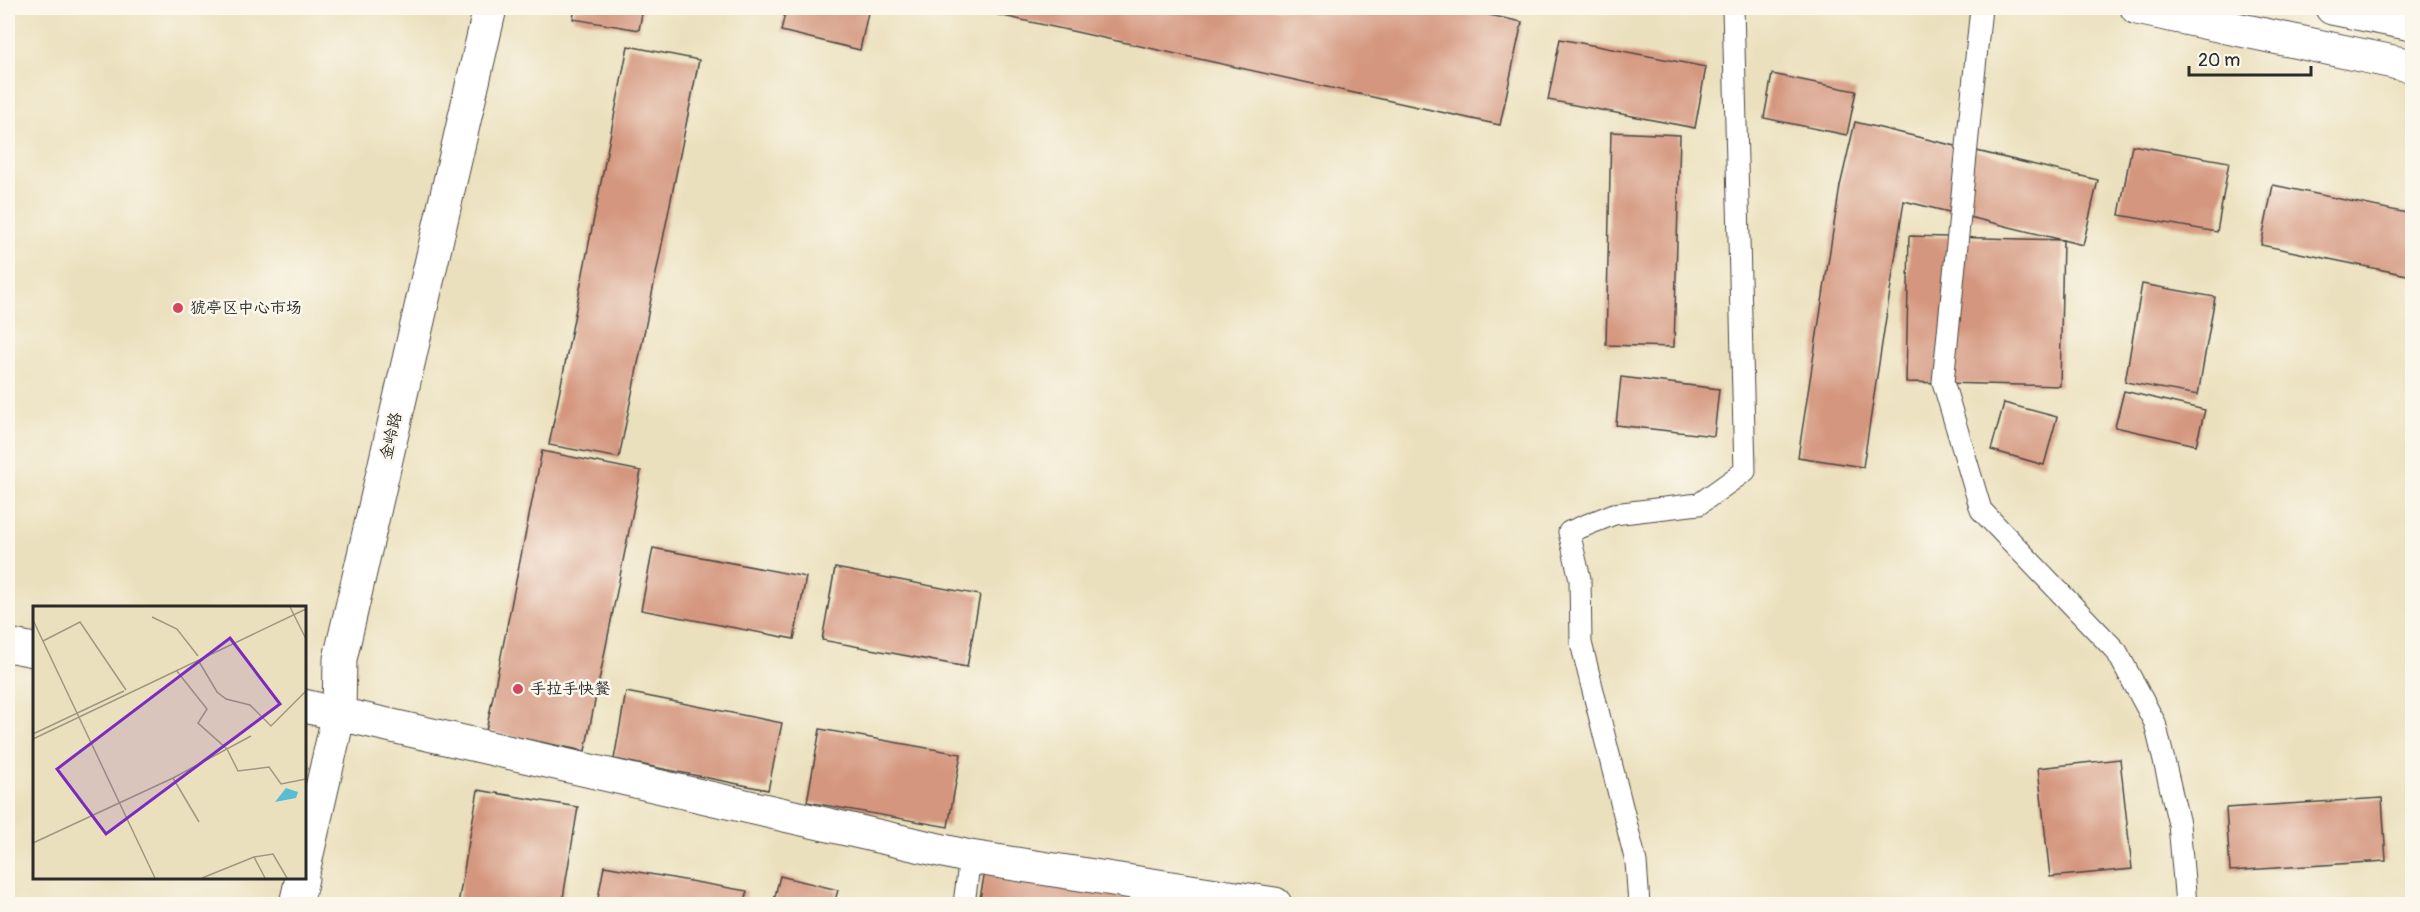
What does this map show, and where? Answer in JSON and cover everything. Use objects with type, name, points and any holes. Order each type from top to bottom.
[{"type":"main road","name":"金岭路","points":[[306,858],[339,713],[340,659],[490,8]]},
{"type":"main road","points":[[2137,8],[2412,66]]},
{"type":"main road","points":[[2332,8],[2412,24]]},
{"type":"main road","points":[[8,645],[33,651]]},
{"type":"main road","points":[[306,706],[970,857],[1275,904]]},
{"type":"main road","points":[[296,904],[302,879]]},
{"type":"lane","points":[[1639,904],[1636,862],[1581,644],[1580,579],[1569,532],[1614,514],[1699,504],[1744,471],[1733,8]]},
{"type":"lane","points":[[1982,8],[1942,382],[1981,510],[2117,652],[2155,723],[2179,824],[2186,904]]},
{"type":"lane","points":[[964,904],[970,857]]},
{"type":"building","points":[[575,8],[643,8],[639,30],[573,19]]},
{"type":"building","points":[[786,8],[869,8],[860,50],[781,31]]},
{"type":"building","points":[[967,8],[1457,8],[1522,22],[1500,125]]},
{"type":"building","points":[[1560,39],[1706,67],[1695,128],[1548,100]]},
{"type":"building","points":[[628,46],[699,60],[619,458],[549,445]]},
{"type":"building","points":[[1772,74],[1856,91],[1847,135],[1764,118]]},
{"type":"building","points":[[1855,122],[2098,180],[2083,245],[1904,201],[1863,467],[1798,457],[1840,186]]},
{"type":"building","points":[[1611,132],[1680,135],[1674,347],[1606,345]]},
{"type":"building","points":[[2132,145],[2229,162],[2217,232],[2119,215]]},
{"type":"building","points":[[2273,185],[2412,214],[2412,276],[2261,245]]},
{"type":"building","points":[[1909,236],[2063,240],[2060,386],[1906,382]]},
{"type":"building","points":[[2142,284],[2215,297],[2198,395],[2125,382]]},
{"type":"building","points":[[1621,377],[1719,389],[1714,436],[1616,425]]},
{"type":"building","points":[[2124,391],[2205,410],[2196,445],[2115,427]]},
{"type":"building","points":[[2004,403],[2057,417],[2044,465],[1991,450]]},
{"type":"building","points":[[542,451],[641,471],[585,751],[486,731]]},
{"type":"building","points":[[653,548],[806,577],[794,639],[641,610]]},
{"type":"building","points":[[835,568],[980,595],[967,667],[822,640]]},
{"type":"building","points":[[626,692],[782,723],[768,790],[614,759]]},
{"type":"building","points":[[820,729],[961,754],[948,827],[807,802]]},
{"type":"building","points":[[2120,759],[2132,869],[2050,877],[2038,768]]},
{"type":"building","points":[[478,790],[578,807],[562,904],[458,904]]},
{"type":"building","points":[[2382,798],[2386,861],[2230,871],[2226,808]]},
{"type":"building","points":[[604,866],[747,891],[745,904],[597,904]]},
{"type":"building","points":[[985,871],[1161,903],[1161,904],[979,904]]},
{"type":"building","points":[[780,876],[838,890],[834,904],[773,904]]},
{"type":"place","name":"猇亭区中心市场","points":[[178,308]]},
{"type":"place","name":"手拉手快餐","points":[[518,689]]}]
